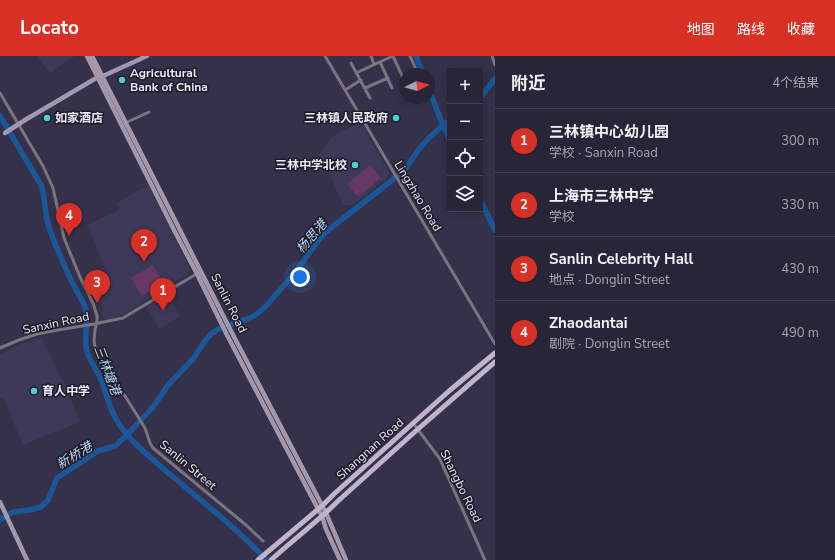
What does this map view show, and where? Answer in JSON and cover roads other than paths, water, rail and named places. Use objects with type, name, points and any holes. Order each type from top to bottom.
[{"type":"main road","name":"Sanlin Road","points":[[87,56],[125,123],[223,321],[330,525],[346,560]]},
{"type":"main road","name":"Sanlin Road","points":[[92,56],[100,77],[174,230],[199,272]]},
{"type":"main road","points":[[0,136],[100,77],[147,56]]},
{"type":"main road","name":"Shangnan Road","points":[[258,560],[320,507],[449,391],[495,353]]},
{"type":"main road","name":"Shangnan Road","points":[[271,560],[324,515],[418,429],[495,362]]},
{"type":"main road","points":[[0,502],[27,560]]},
{"type":"main road","name":"Sanlin Road","points":[[324,515],[326,529],[340,560]]},
{"type":"street","name":"Lingzhao Road","points":[[325,56],[495,344]]},
{"type":"street","points":[[371,56],[374,64]]},
{"type":"street","points":[[356,73],[393,56],[399,69]]},
{"type":"street","points":[[410,56],[415,68]]},
{"type":"street","points":[[492,56],[495,65]]},
{"type":"street","points":[[380,62],[392,88]]},
{"type":"street","points":[[351,63],[370,98]]},
{"type":"street","points":[[365,88],[388,78]]},
{"type":"street","points":[[345,90],[361,80]]},
{"type":"street","name":"Sanlin Street","points":[[0,93],[43,166],[53,188],[64,238],[80,278],[93,303],[97,316],[94,341],[96,353],[108,370],[116,387],[124,396],[145,428],[151,446],[263,541]]},
{"type":"street","points":[[125,123],[149,112]]},
{"type":"street","name":"Sanxin Road","points":[[0,348],[37,334],[123,318],[199,272]]},
{"type":"street","name":"Shangbo Road","points":[[413,423],[440,459],[485,560]]},
{"type":"waterway","points":[[416,56],[421,68]]},
{"type":"waterway","name":"杨思港","points":[[483,95],[495,79]]},
{"type":"waterway","points":[[435,104],[447,134]]},
{"type":"waterway","name":"三林塘港","points":[[0,116],[41,185],[44,195],[47,222],[51,234],[68,274],[85,307],[87,352],[100,377],[110,407],[116,419],[124,431],[141,449],[230,525],[266,560]]},
{"type":"waterway","name":"杨思港","points":[[0,520],[13,512],[41,507],[48,500],[57,478],[98,451],[115,446],[153,407],[168,385],[193,359],[211,334],[219,329],[250,318],[266,306],[293,275],[327,231],[404,171],[419,149],[447,123]]},
{"type":"waterway","points":[[483,206],[495,230]]},
{"type":"place","name":"Agricultural Bank of China","points":[[122,80]]},
{"type":"place","name":"如家酒店","points":[[47,118]]},
{"type":"place","name":"三林镇人民政府","points":[[396,118]]},
{"type":"place","name":"三林中学北校","points":[[355,165]]},
{"type":"place","name":"Zhaodantai","points":[[69,236]]},
{"type":"place","name":"上海市三林中学","points":[[144,262]]},
{"type":"place","name":"Sanlin Celebrity Hall","points":[[97,303]]},
{"type":"place","name":"三林镇中心幼儿园","points":[[163,311]]},
{"type":"place","name":"育人中学","points":[[34,391]]},
{"type":"water label","name":"新桥港","points":[[74,455]]}]
